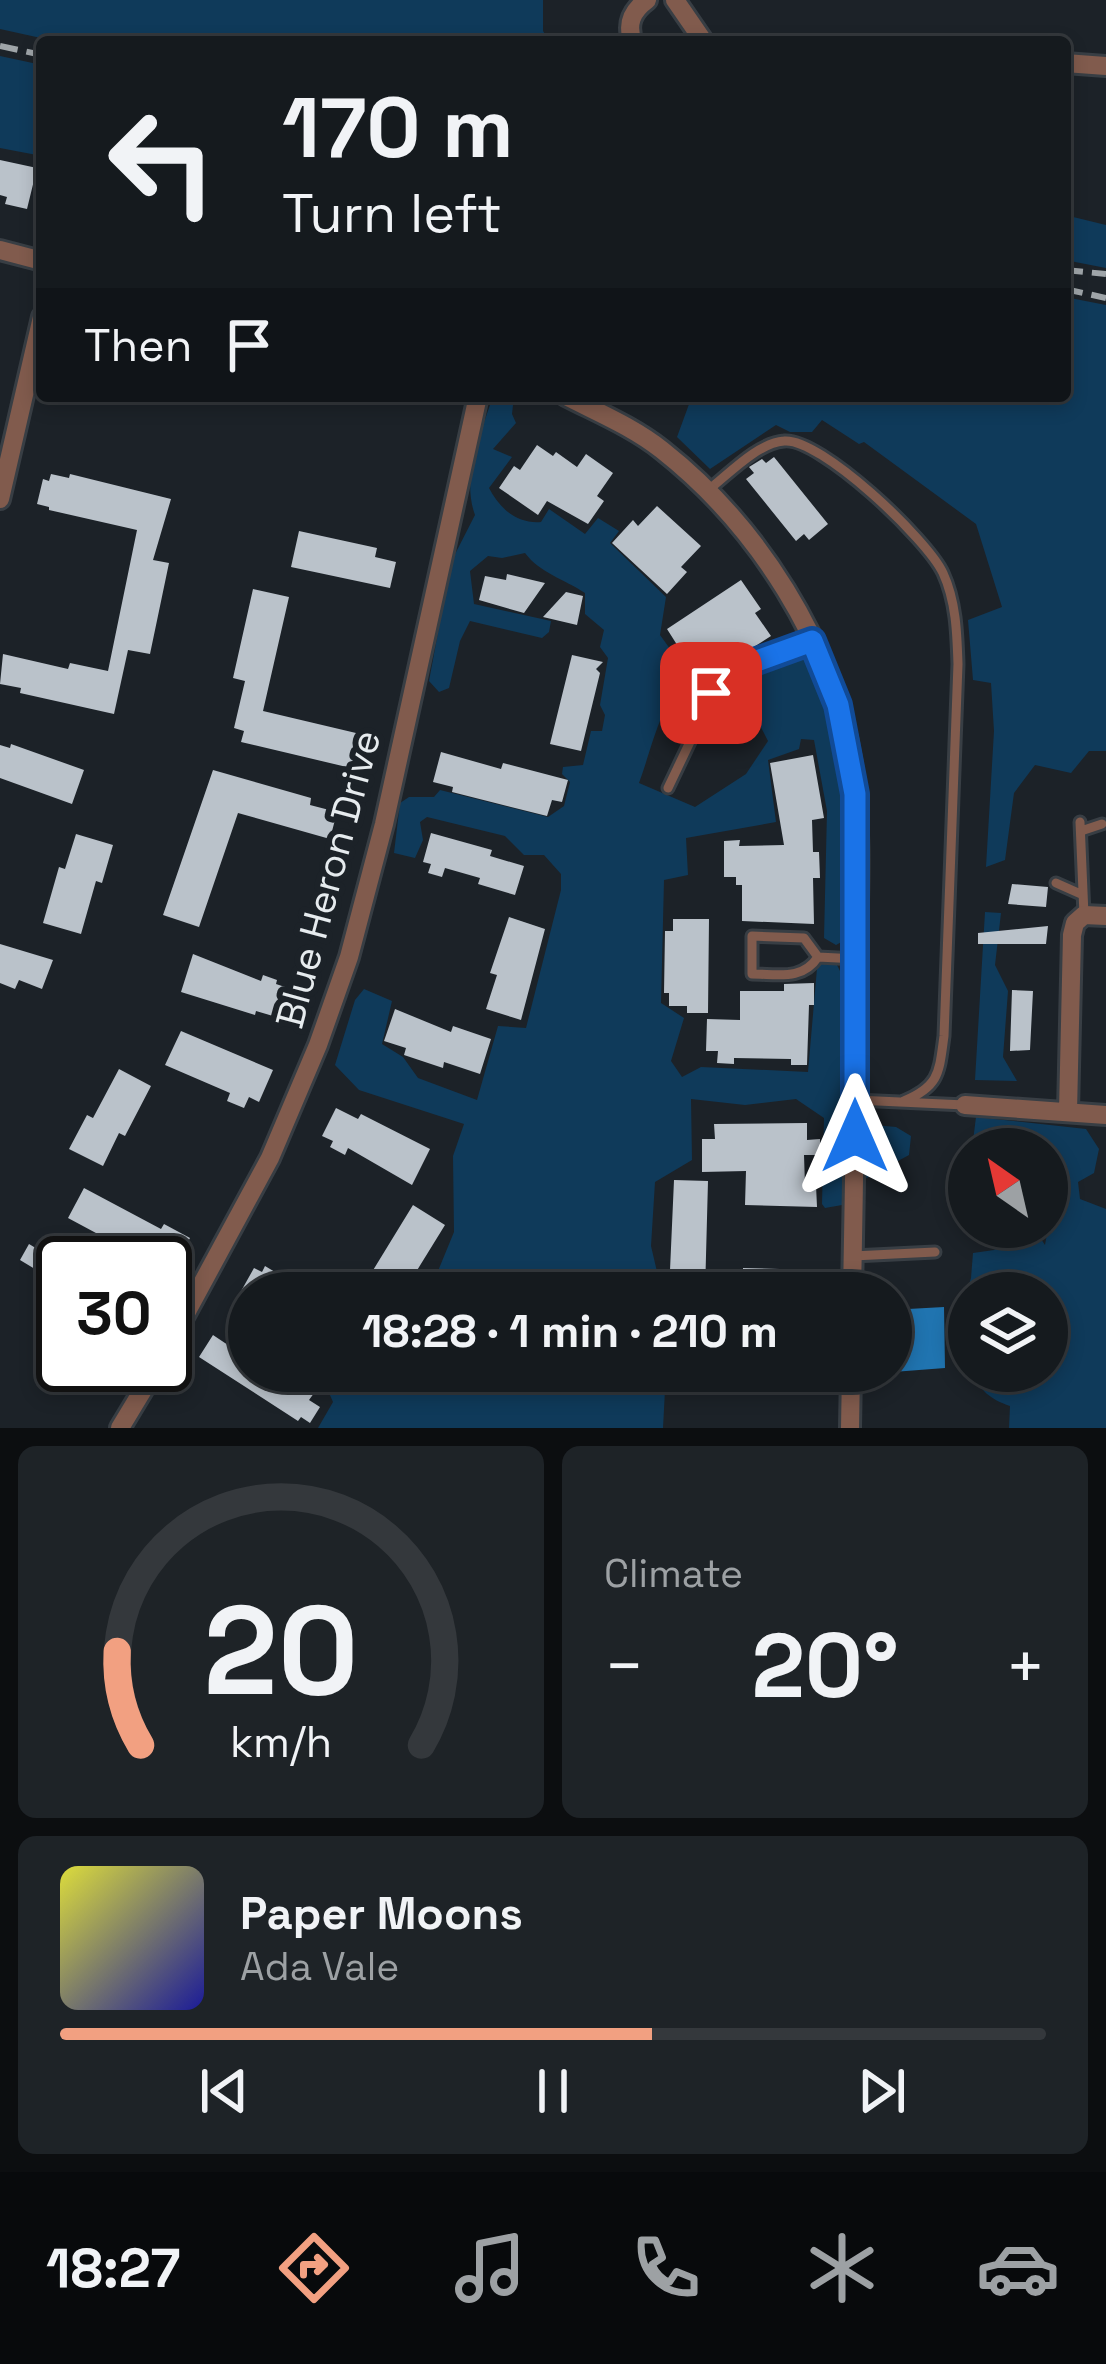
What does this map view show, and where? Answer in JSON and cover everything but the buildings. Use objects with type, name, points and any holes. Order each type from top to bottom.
[{"type":"street","points":[[631,36],[632,16],[647,0]]},
{"type":"street","points":[[674,0],[700,36]]},
{"type":"street","points":[[1071,63],[1106,66]]},
{"type":"street","points":[[0,250],[36,259]]},
{"type":"street","points":[[0,499],[36,343]]},
{"type":"street","name":"Blue Heron Drive","points":[[192,1302],[270,1158],[350,957],[477,402]]},
{"type":"street","points":[[578,402],[641,435],[707,491],[777,578],[812,641],[838,705],[852,766],[858,862],[853,1272]]},
{"type":"street","points":[[1068,1112],[1075,986],[1072,934],[1083,905],[1106,916]]},
{"type":"street","points":[[965,1105],[1106,1115]]},
{"type":"street","points":[[121,1428],[142,1392]]},
{"type":"street","points":[[850,1428],[851,1392]]},
{"type":"lane","points":[[707,491],[768,445],[781,441],[805,445],[890,509],[933,554],[945,576],[957,628],[958,664],[944,1036],[932,1085],[904,1101]]},
{"type":"lane","points":[[668,788],[719,681],[752,661],[812,641]]},
{"type":"lane","points":[[1083,905],[1081,826],[1102,824]]},
{"type":"lane","points":[[1056,883],[1083,905]]},
{"type":"lane","points":[[752,936],[804,938],[818,957],[800,975],[752,974],[752,936]]},
{"type":"lane","points":[[818,957],[857,959]]},
{"type":"lane","points":[[856,1100],[965,1105]]},
{"type":"lane","points":[[853,1256],[935,1252]]},
{"type":"shaded area","points":[[0,0],[543,0],[546,36],[36,37],[0,29]]},
{"type":"shaded area","points":[[0,56],[36,64],[36,155],[0,148]]},
{"type":"shaded area","points":[[1071,216],[1106,225],[1106,268],[1071,261]]},
{"type":"shaded area","points":[[1071,298],[1106,305],[1106,751],[1089,751],[1071,773],[1035,765],[1014,793],[1005,860],[986,867],[994,731],[991,683],[973,680],[968,620],[1002,607],[976,524],[864,442],[859,444],[822,420],[812,432],[790,432],[776,425],[710,469],[677,437],[690,402],[1071,402]]},
{"type":"shaded area","points":[[491,402],[513,402],[516,423],[493,449],[512,457],[489,488],[498,502],[510,514],[532,522],[541,522],[549,509],[585,534],[598,518],[619,531],[610,543],[666,597],[660,635],[689,675],[664,711],[639,783],[695,807],[746,774],[768,741],[750,706],[730,696],[727,664],[763,648],[802,643],[832,712],[840,749],[847,825],[847,939],[836,945],[824,938],[827,811],[814,740],[801,739],[799,749],[768,760],[776,822],[686,838],[688,875],[664,880],[661,1003],[684,1018],[671,1061],[682,1077],[701,1067],[808,1072],[818,957],[835,961],[848,987],[853,1123],[896,1127],[911,1136],[909,1155],[851,1183],[842,1205],[825,1208],[822,1204],[824,1118],[796,1099],[745,1105],[691,1099],[692,1160],[655,1182],[651,1246],[657,1272],[438,1272],[454,1232],[453,1156],[464,1124],[359,1090],[335,1065],[355,1000],[364,989],[392,1001],[382,1044],[403,1057],[418,1078],[477,1100],[498,1026],[526,1028],[561,874],[544,855],[524,855],[505,836],[427,817],[420,822],[423,840],[415,858],[394,853],[400,803],[409,797],[434,797],[440,790],[548,817],[564,806],[570,782],[562,774],[563,767],[583,765],[591,731],[602,731],[605,715],[600,705],[608,658],[600,647],[604,630],[585,614],[585,593],[545,571],[525,553],[488,556],[470,571],[474,604],[551,621],[549,632],[542,638],[470,621],[449,688],[439,692],[429,681],[451,562],[475,515],[471,470]]},
{"type":"shaded area","points":[[985,912],[1001,913],[995,965],[1008,991],[1003,1057],[1017,1081],[975,1080]]},
{"type":"shaded area","points":[[976,1117],[1086,1129],[1099,1149],[1094,1173],[1078,1182],[1080,1199],[1106,1209],[1106,1428],[1009,1428],[1010,1406],[986,1392],[1068,1392],[1068,1272],[971,1272],[973,1253],[997,1248],[1068,1248],[1068,1128],[975,1128]]},
{"type":"shaded area","points":[[944,1307],[945,1368],[912,1371],[912,1309]]},
{"type":"shaded area","points":[[329,1392],[665,1392],[663,1428],[318,1428],[333,1402]]},
{"type":"railway","points":[[0,46],[36,54]]},
{"type":"railway","points":[[1071,271],[1106,274]]},
{"type":"railway","points":[[1071,290],[1106,298]]},
{"type":"route","points":[[711,693],[732,670],[812,641],[831,683],[848,741],[855,794],[855,1136]]}]
